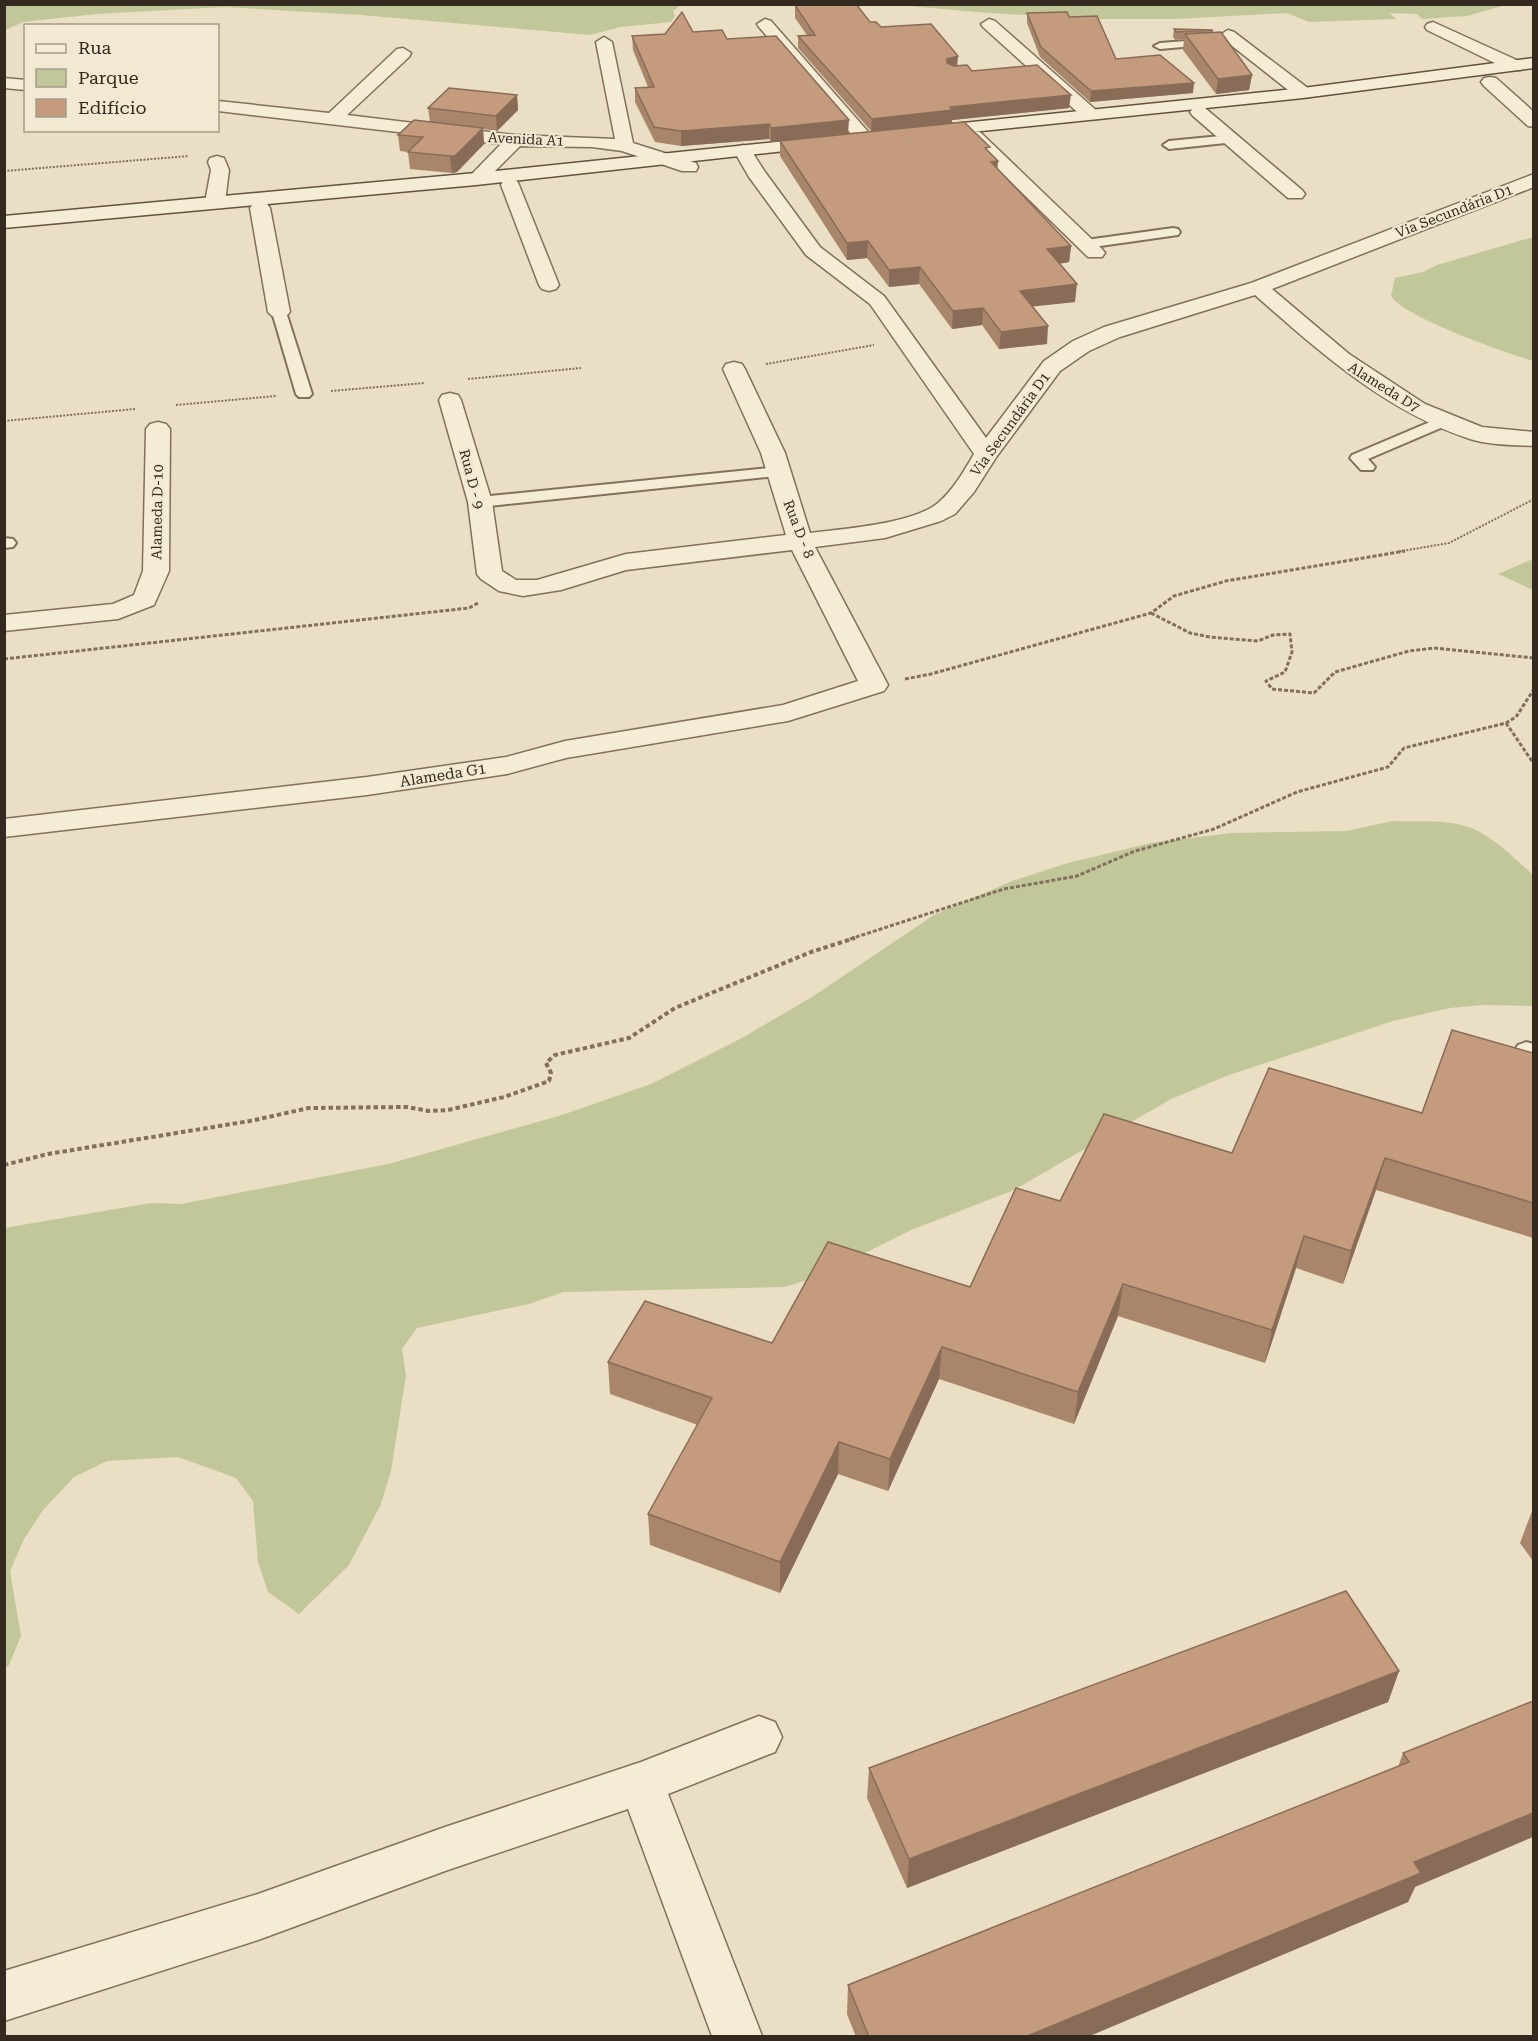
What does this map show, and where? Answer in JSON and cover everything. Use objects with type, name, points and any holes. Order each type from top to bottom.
[{"type":"street","points":[[4,232],[689,167],[746,156],[863,142],[765,24]]},
{"type":"street","points":[[989,24],[1030,67],[1091,115]]},
{"type":"street","points":[[1433,27],[1524,65]]},
{"type":"street","points":[[1231,38],[1303,93]]},
{"type":"street","points":[[604,42],[626,146]]},
{"type":"street","points":[[333,119],[403,53]]},
{"type":"street","points":[[1524,65],[908,138],[974,136],[1490,82],[1533,74]]},
{"type":"street","points":[[1490,82],[1533,122]]},
{"type":"street","points":[[4,83],[24,86]]},
{"type":"street","name":"Avenida A1","points":[[219,106],[514,140],[592,142],[626,146],[668,158],[689,167]]},
{"type":"street","points":[[1199,112],[1295,194]]},
{"type":"street","points":[[974,136],[1091,248]]},
{"type":"street","points":[[476,179],[514,140]]},
{"type":"street","points":[[4,222],[476,179],[668,158],[746,156]]},
{"type":"street","points":[[746,156],[813,251],[877,300],[986,454]]},
{"type":"street","points":[[215,202],[220,170],[217,162]]},
{"type":"street","name":"Via Secundária D1","points":[[511,587],[544,587],[607,565],[885,531],[932,516],[946,509],[966,487],[986,454],[1052,366],[1081,346],[1112,332],[1258,287],[1533,180]]},
{"type":"street","points":[[510,185],[549,285]]},
{"type":"street","points":[[260,208],[279,312]]},
{"type":"street","name":"Alameda D7","points":[[1258,287],[1341,359],[1417,409],[1478,434],[1533,439]]},
{"type":"street","name":"Rua D - 8","points":[[734,369],[773,453],[800,541],[874,685]]},
{"type":"street","name":"Rua D - 9","points":[[450,400],[480,502],[490,574],[511,587]]},
{"type":"street","name":"Alameda D-10","points":[[4,623],[118,611],[145,600],[156,571],[158,429]]},
{"type":"street","name":"Alameda G1","points":[[4,828],[367,786],[507,765],[566,750],[788,712],[874,685]]},
{"type":"street","points":[[4,1996],[258,1917],[444,1849],[641,1783],[759,1737]]},
{"type":"street","points":[[641,1783],[737,2037]]},
{"type":"lane","points":[[1160,46],[1231,38]]},
{"type":"lane","points":[[1169,145],[1231,139]]},
{"type":"lane","points":[[1091,248],[1173,232]]},
{"type":"lane","points":[[279,312],[304,394]]},
{"type":"lane","points":[[1367,467],[1358,458],[1444,421]]},
{"type":"lane","points":[[480,502],[779,472]]},
{"type":"path","points":[[4,171],[196,156],[205,156],[217,162]]},
{"type":"path","points":[[734,369],[904,340]]},
{"type":"path","points":[[874,685],[931,674],[1151,613],[1174,596],[1226,581],[1449,543],[1533,499]]},
{"type":"path","points":[[4,659],[469,608],[511,587]]},
{"type":"path","points":[[1151,613],[1190,633],[1210,637],[1258,641],[1273,635],[1290,634],[1292,652],[1285,672],[1266,681],[1272,689],[1314,693],[1335,672],[1409,651],[1434,648],[1533,658]]},
{"type":"path","points":[[4,1165],[48,1154],[250,1121],[309,1108],[407,1107],[429,1111],[448,1110],[504,1097],[549,1081],[551,1073],[546,1063],[555,1055],[629,1038],[675,1008],[811,952],[1004,889],[1077,876],[1135,851],[1214,829],[1297,792],[1388,767],[1404,748],[1506,723],[1516,717],[1533,689]]},
{"type":"path","points":[[1506,723],[1533,764]]},
{"type":"green space","points":[[5,4],[681,5],[673,11],[675,16],[671,22],[621,27],[590,35],[361,15],[225,7],[96,14],[23,22],[5,30]]},
{"type":"green space","points":[[897,5],[1506,5],[1467,16],[1422,19],[1417,14],[1390,13],[1396,19],[1309,22],[1287,13],[1176,19],[1093,19]]},
{"type":"green space","points":[[1533,237],[1533,361],[1434,324],[1414,314],[1391,296],[1395,278],[1423,272],[1437,265]]},
{"type":"green space","points":[[1533,559],[1533,590],[1498,574]]},
{"type":"green space","points":[[1393,821],[1436,822],[1468,827],[1493,840],[1533,875],[1533,1006],[1483,1005],[1450,1008],[1393,1021],[1229,1075],[1171,1099],[1014,1190],[911,1230],[815,1278],[784,1287],[564,1292],[529,1304],[417,1328],[402,1349],[406,1375],[391,1471],[381,1504],[349,1565],[299,1614],[268,1592],[258,1562],[253,1501],[236,1478],[178,1457],[107,1461],[74,1477],[43,1510],[24,1539],[10,1571],[21,1636],[8,1667],[5,1667],[4,1228],[151,1203],[181,1204],[388,1164],[562,1115],[651,1084],[742,1038],[812,997],[934,915],[1012,881],[1068,863],[1151,843],[1231,833],[1347,831]]},
{"type":"building","points":[[856,4],[870,22],[876,22],[881,27],[931,24],[958,56],[947,59],[947,63],[954,66],[967,65],[972,71],[1037,65],[1071,95],[950,107],[953,110],[872,119],[798,36],[815,35],[795,5]]},
{"type":"building","points":[[682,12],[693,32],[722,30],[727,39],[776,36],[849,120],[771,128],[769,124],[681,131],[654,127],[635,88],[654,87],[632,36],[665,34]]},
{"type":"building","points":[[1067,12],[1069,17],[1097,16],[1116,59],[1160,55],[1194,83],[1091,91],[1041,47],[1027,13]]},
{"type":"building","points":[[1174,29],[1213,30],[1176,32]]},
{"type":"building","points":[[1221,32],[1252,75],[1218,79],[1185,34]]},
{"type":"building","points":[[449,88],[517,95],[496,116],[428,108]]},
{"type":"building","points":[[414,120],[483,128],[455,156],[408,152],[423,137],[398,135]]},
{"type":"building","points":[[964,122],[990,147],[985,148],[998,161],[991,162],[1071,246],[1047,249],[1077,284],[1020,291],[1048,326],[1001,332],[983,308],[953,311],[920,267],[889,270],[868,241],[847,243],[780,141]]},
{"type":"building","points":[[1452,1030],[1533,1053],[1533,1203],[1385,1158],[1351,1251],[1304,1236],[1272,1330],[1123,1284],[1078,1392],[942,1347],[890,1459],[839,1442],[780,1562],[648,1514],[712,1398],[608,1362],[645,1301],[772,1343],[828,1242],[970,1287],[1016,1188],[1060,1201],[1104,1114],[1232,1153],[1269,1068],[1422,1113]]},
{"type":"building","points":[[1346,1591],[1399,1671],[909,1859],[869,1768]]},
{"type":"building","points":[[1533,1701],[1533,1813],[1414,1862],[1421,1873],[1025,2037],[869,2037],[848,1985],[1409,1762],[1403,1753]]}]
